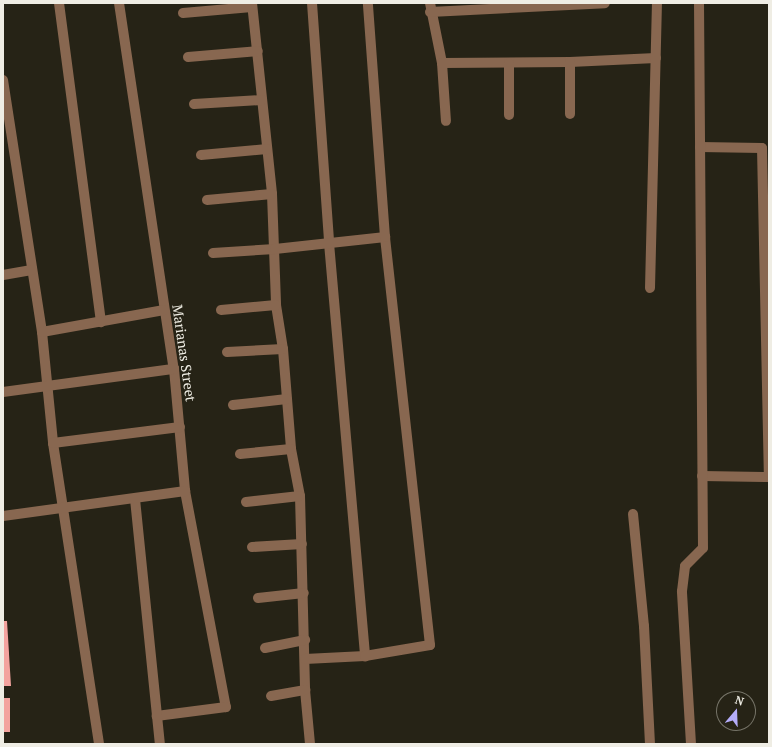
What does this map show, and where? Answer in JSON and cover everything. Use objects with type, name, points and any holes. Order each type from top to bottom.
[{"type":"street","points":[[59,3],[101,322]]},
{"type":"street","name":"Marianas Street","points":[[120,3],[164,310],[174,368],[185,492],[226,707],[157,716]]},
{"type":"street","points":[[312,3],[329,243],[365,656]]},
{"type":"street","points":[[305,659],[365,656],[430,644],[385,237],[368,3]]},
{"type":"street","points":[[446,121],[442,63],[430,7],[606,3]]},
{"type":"street","points":[[650,288],[657,3]]},
{"type":"street","points":[[691,744],[682,592],[685,566],[704,548],[702,476],[699,3]]},
{"type":"street","points":[[183,13],[252,5],[272,194],[276,304],[283,349],[291,449],[300,496],[304,593],[305,690],[310,744]]},
{"type":"street","points":[[188,57],[258,51]]},
{"type":"street","points":[[442,63],[570,62],[656,58]]},
{"type":"street","points":[[509,62],[509,115]]},
{"type":"street","points":[[570,62],[570,114]]},
{"type":"street","points":[[3,80],[4,101],[42,332],[53,444],[64,506],[99,744]]},
{"type":"street","points":[[194,104],[262,100]]},
{"type":"street","points":[[700,147],[765,148],[769,477],[702,476]]},
{"type":"street","points":[[201,155],[267,149]]},
{"type":"street","points":[[207,200],[272,194]]},
{"type":"street","points":[[214,253],[275,249],[385,237]]},
{"type":"street","points":[[3,275],[32,270]]},
{"type":"street","points":[[221,310],[276,304]]},
{"type":"street","points":[[42,332],[164,310]]},
{"type":"street","points":[[226,352],[283,349]]},
{"type":"street","points":[[3,392],[48,387],[174,368]]},
{"type":"street","points":[[233,405],[287,399]]},
{"type":"street","points":[[53,444],[180,428]]},
{"type":"street","points":[[240,454],[291,449]]},
{"type":"street","points":[[3,516],[64,506],[135,499],[185,492]]},
{"type":"street","points":[[246,502],[300,496]]},
{"type":"street","points":[[135,499],[160,744]]},
{"type":"street","points":[[633,514],[644,626],[650,744]]},
{"type":"street","points":[[252,548],[302,544]]},
{"type":"street","points":[[258,598],[304,593]]},
{"type":"street","points":[[265,648],[305,640]]},
{"type":"street","points":[[271,696],[305,690]]},
{"type":"building","points":[[3,621],[7,621],[11,686],[3,686]]},
{"type":"building","points":[[3,698],[10,698],[10,732],[3,732]]}]
